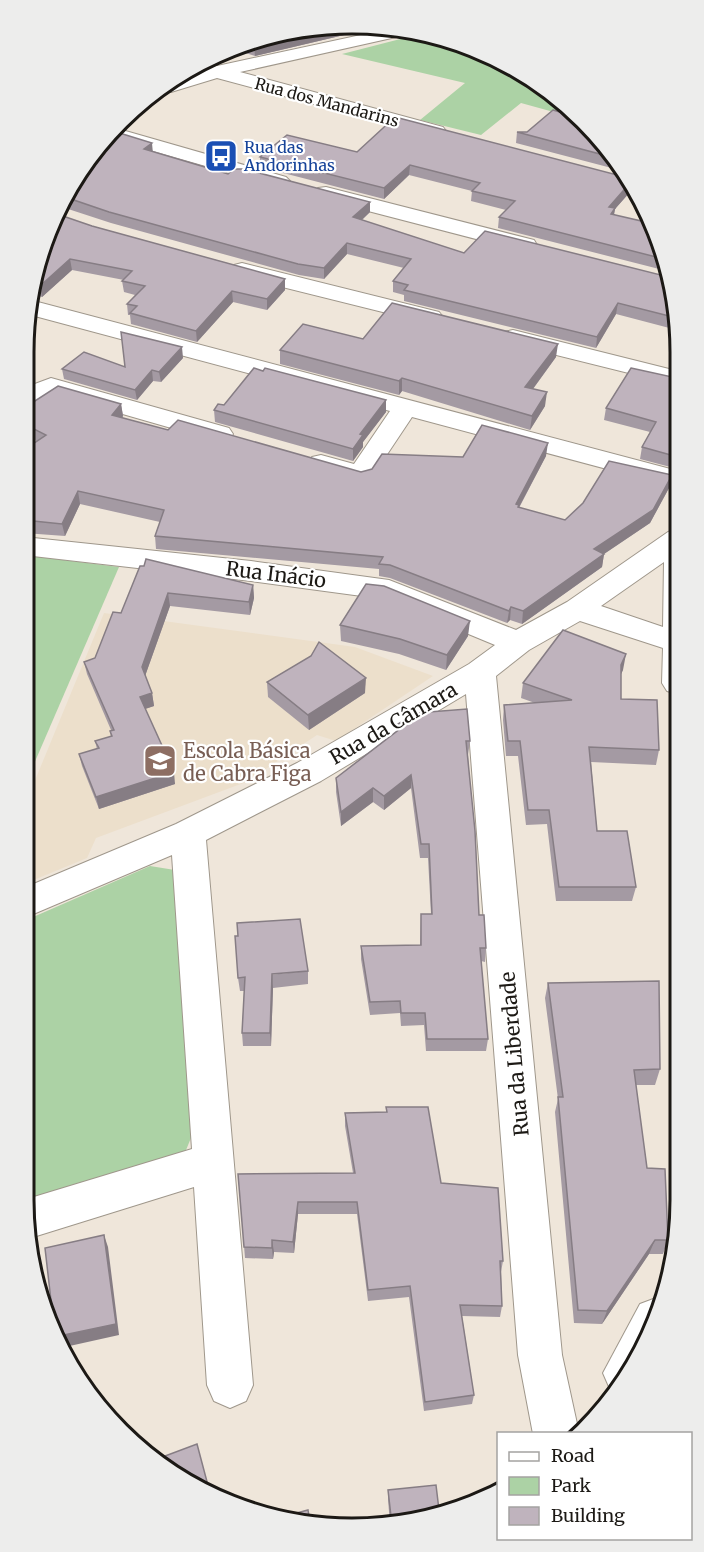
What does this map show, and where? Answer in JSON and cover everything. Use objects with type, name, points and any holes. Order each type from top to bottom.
[{"type":"street","points":[[207,70],[382,36]]},
{"type":"street","name":"Rua dos Mandarins","points":[[207,70],[457,136]]},
{"type":"street","points":[[120,135],[545,250]]},
{"type":"street","points":[[217,262],[458,324]]},
{"type":"street","points":[[37,309],[670,478]]},
{"type":"street","points":[[493,332],[670,376]]},
{"type":"street","points":[[34,393],[51,386],[246,441]]},
{"type":"street","points":[[303,457],[360,474],[406,407]]},
{"type":"street","name":"Rua da Câmara","points":[[34,900],[188,833],[309,772],[480,672],[518,643],[577,609],[670,544]]},
{"type":"street","name":"Rua Inácio","points":[[34,547],[251,571],[389,590],[518,643]]},
{"type":"street","points":[[577,609],[670,640]]},
{"type":"street","name":"Rua da Liberdade","points":[[480,672],[540,1355],[556,1432]]},
{"type":"street","points":[[188,833],[230,1385]]},
{"type":"street","points":[[35,1217],[213,1162]]},
{"type":"shaded area","name":"Escola Básica de Cabra Figa","points":[[104,613],[355,647],[433,676],[336,741],[317,735],[246,782],[96,838],[87,858],[34,880],[34,783]]},
{"type":"green space","points":[[402,39],[434,45],[474,59],[511,77],[563,115],[521,103],[481,135],[420,120],[465,83],[342,54]]},
{"type":"green space","points":[[34,556],[119,567],[34,764]]},
{"type":"green space","points":[[150,866],[181,871],[195,1128],[184,1155],[34,1203],[34,1200],[34,917]]},
{"type":"building","points":[[553,110],[560,112],[577,127],[600,154],[517,132],[527,132]]},
{"type":"building","points":[[395,117],[615,174],[625,189],[609,207],[615,208],[611,214],[641,221],[655,257],[499,217],[515,201],[472,191],[480,183],[410,165],[384,188],[260,157],[287,135],[357,152]]},
{"type":"building","points":[[121,134],[152,143],[144,149],[228,174],[234,169],[244,169],[370,202],[353,217],[464,253],[485,231],[660,275],[667,316],[618,303],[597,337],[404,290],[408,285],[393,281],[411,259],[347,243],[324,268],[298,264],[109,212],[73,200],[100,159]]},
{"type":"building","points":[[65,217],[285,279],[267,299],[232,291],[196,331],[130,313],[137,306],[127,304],[145,286],[122,281],[132,271],[70,259],[42,284],[51,250]]},
{"type":"building","points":[[392,303],[558,344],[525,387],[547,392],[532,416],[402,378],[399,381],[280,350],[303,324],[363,339]]},
{"type":"building","points":[[121,332],[182,347],[159,372],[152,370],[135,390],[62,369],[84,352],[125,367]]},
{"type":"building","points":[[254,368],[263,371],[265,368],[386,400],[360,434],[363,435],[353,449],[214,410],[218,404],[224,405]]},
{"type":"building","points":[[631,368],[670,376],[670,455],[642,447],[656,422],[606,408]]},
{"type":"building","points":[[58,386],[121,404],[112,415],[168,430],[178,420],[361,472],[372,469],[382,454],[463,457],[482,425],[548,443],[516,504],[519,505],[518,507],[565,520],[583,503],[609,461],[670,475],[670,479],[653,510],[594,549],[604,554],[523,611],[511,607],[509,611],[390,565],[379,564],[383,557],[155,536],[164,510],[78,491],[62,524],[34,521],[34,443],[46,435],[34,429],[34,402]]},
{"type":"building","points":[[146,559],[253,585],[249,602],[168,593],[142,667],[152,693],[140,697],[174,772],[96,797],[79,754],[99,748],[95,741],[112,736],[110,731],[114,730],[84,662],[95,658],[113,612],[121,613],[140,566],[144,566]]},
{"type":"building","points":[[366,584],[384,586],[470,621],[447,655],[400,639],[340,625]]},
{"type":"building","points":[[563,630],[626,654],[621,665],[621,699],[657,700],[659,750],[589,747],[597,831],[627,831],[636,887],[559,887],[549,810],[528,810],[520,741],[508,741],[504,705],[572,700],[523,683]]},
{"type":"building","points":[[319,642],[366,678],[308,715],[267,682],[311,656]]},
{"type":"building","points":[[467,709],[470,741],[466,741],[475,831],[479,915],[484,915],[486,948],[480,948],[488,1039],[427,1039],[425,1013],[401,1013],[400,1001],[370,1002],[361,946],[421,945],[421,914],[432,914],[429,844],[421,844],[411,775],[384,796],[373,788],[341,812],[336,778],[401,728],[398,724],[416,713]]},
{"type":"building","points":[[300,919],[308,971],[272,974],[270,1033],[242,1033],[245,977],[238,978],[235,936],[238,936],[237,923]]},
{"type":"building","points":[[659,981],[660,1069],[634,1070],[647,1168],[665,1169],[667,1240],[655,1240],[607,1311],[578,1310],[558,1097],[563,1097],[548,983]]},
{"type":"building","points":[[386,1107],[428,1107],[441,1183],[498,1188],[503,1261],[500,1261],[502,1306],[460,1305],[474,1395],[425,1402],[410,1286],[368,1290],[357,1202],[298,1202],[293,1242],[272,1240],[272,1248],[244,1247],[238,1174],[355,1173],[345,1113],[387,1112]]},
{"type":"building","points":[[104,1235],[116,1324],[65,1335],[51,1303],[45,1248]]},
{"type":"building","points":[[197,1444],[207,1482],[193,1475],[165,1456]]},
{"type":"building","points":[[436,1485],[438,1506],[391,1515],[388,1490]]},
{"type":"building","points":[[308,1510],[309,1515],[298,1513]]},
{"type":"place","name":"Rua das Andorinhas","points":[[221,156]]},
{"type":"place","name":"Escola Básica de Cabra Figa","points":[[160,761]]}]
